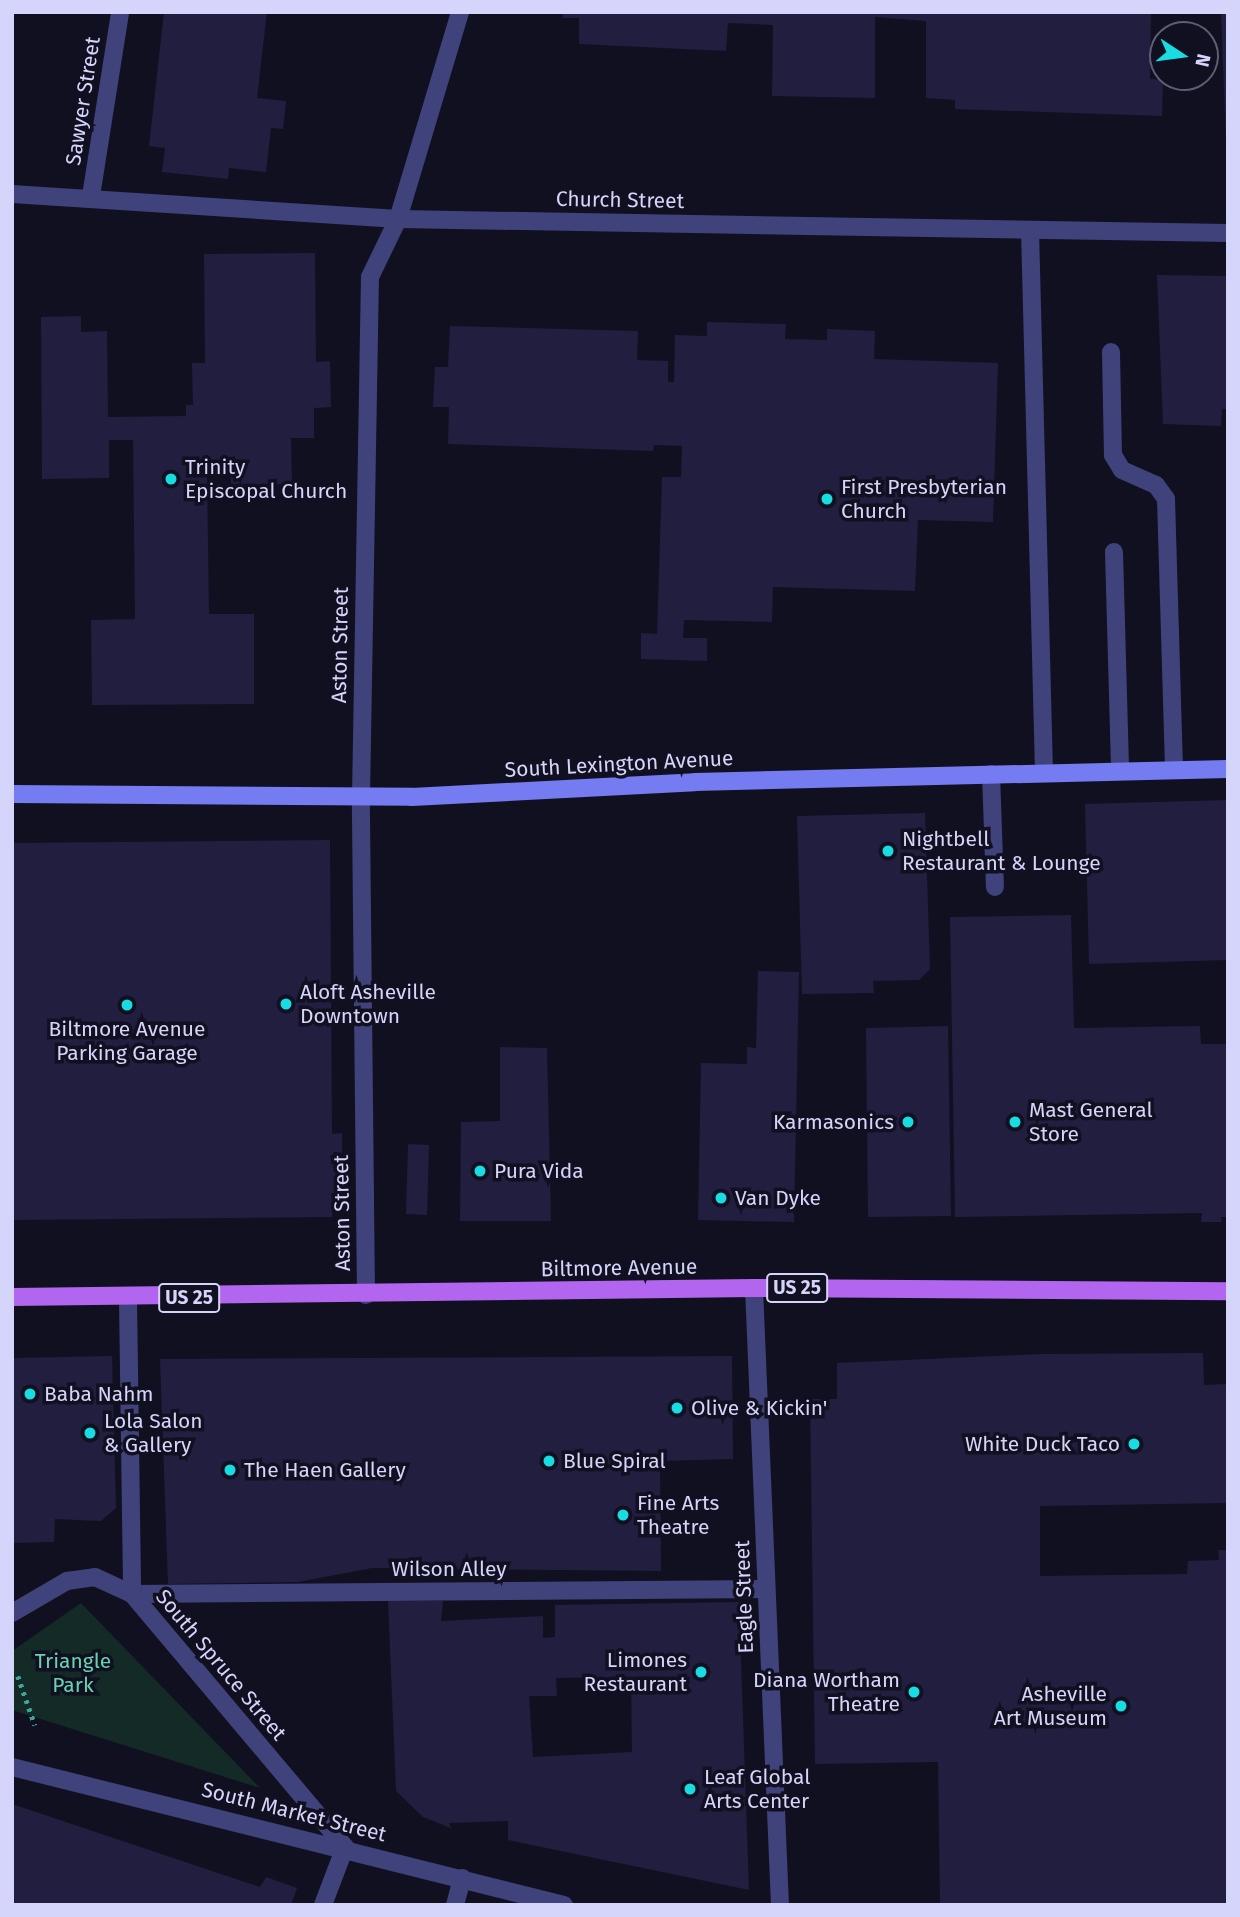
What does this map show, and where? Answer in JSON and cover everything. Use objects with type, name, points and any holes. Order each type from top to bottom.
[{"type":"main road","name":"South Lexington Avenue","points":[[12,794],[360,796],[991,774],[1228,769]]},
{"type":"main road","name":"Biltmore Avenue","points":[[12,1297],[128,1299],[754,1288],[1228,1291]]},
{"type":"street","name":"Sawyer Street","points":[[91,196],[120,12]]},
{"type":"street","name":"Aston Street","points":[[366,1295],[360,796],[370,277],[398,219],[460,12]]},
{"type":"street","name":"Church Street","points":[[12,194],[91,196],[398,219],[1228,233]]},
{"type":"street","points":[[1030,230],[1044,773]]},
{"type":"street","points":[[1111,352],[1113,455],[1122,470],[1156,485],[1166,499],[1174,770]]},
{"type":"street","points":[[1114,552],[1120,771]]},
{"type":"street","points":[[991,774],[995,887]]},
{"type":"street","points":[[12,786],[12,794]]},
{"type":"street","name":"Eagle Street","points":[[754,1288],[780,1905]]},
{"type":"street","name":"South Spruce Street","points":[[128,1299],[132,1594],[345,1847]]},
{"type":"street","points":[[12,1614],[66,1580],[95,1577],[132,1594]]},
{"type":"street","name":"Wilson Alley","points":[[132,1594],[766,1589]]},
{"type":"street","name":"South Market Street","points":[[12,1767],[345,1847],[564,1905]]},
{"type":"street","points":[[323,1905],[345,1847]]},
{"type":"street","points":[[455,1905],[462,1878]]},
{"type":"path","points":[[18,1676],[35,1725]]},
{"type":"green space","name":"Triangle Park","points":[[81,1603],[260,1788],[12,1710],[12,1651]]},
{"type":"building","points":[[164,12],[267,12],[257,98],[286,101],[283,129],[271,128],[266,172],[229,168],[228,179],[162,172],[165,148],[149,146]]},
{"type":"building","points":[[563,12],[1151,12],[1149,91],[1163,91],[1162,116],[955,109],[955,100],[926,98],[926,21],[875,17],[875,98],[772,96],[773,25],[728,23],[726,51],[579,44],[579,18],[563,18]]},
{"type":"building","points":[[1221,12],[1228,12],[1228,142],[1226,142]]},
{"type":"building","name":"Trinity Episcopal Church","points":[[315,253],[316,362],[330,361],[331,407],[314,408],[314,438],[291,438],[292,484],[231,485],[231,475],[207,475],[209,614],[254,614],[254,704],[92,705],[91,620],[135,619],[133,440],[109,440],[109,478],[42,479],[41,317],[81,316],[81,332],[107,331],[108,417],[186,416],[186,405],[193,405],[192,363],[205,363],[204,254]]},
{"type":"building","points":[[1157,275],[1228,276],[1228,409],[1222,409],[1221,426],[1163,424]]},
{"type":"building","name":"First Presbyterian Church","points":[[707,322],[786,324],[785,339],[827,340],[827,329],[875,331],[874,359],[998,363],[993,522],[918,520],[915,591],[773,587],[772,622],[684,620],[683,638],[707,638],[707,661],[641,659],[641,633],[657,634],[662,477],[681,477],[682,446],[654,445],[653,451],[448,444],[449,407],[433,407],[435,367],[448,367],[450,326],[638,331],[637,360],[668,361],[668,382],[674,382],[675,335],[707,336]]},
{"type":"building","points":[[1228,800],[1228,960],[1089,964],[1085,804]]},
{"type":"building","points":[[925,813],[930,969],[919,980],[873,981],[874,993],[802,994],[797,816]]},
{"type":"building","points":[[330,840],[332,1134],[342,1133],[343,1199],[332,1199],[332,1217],[12,1220],[12,843]]},
{"type":"building","points":[[1071,915],[1074,1028],[1200,1026],[1201,1044],[1228,1044],[1228,1217],[1221,1217],[1222,1222],[1201,1222],[1202,1213],[955,1217],[950,917]]},
{"type":"building","points":[[758,971],[799,972],[794,1222],[698,1220],[701,1063],[747,1064],[747,1047],[756,1048]]},
{"type":"building","name":"Karmasonics","points":[[948,1026],[951,1216],[868,1217],[866,1028]]},
{"type":"building","points":[[500,1047],[547,1048],[551,1221],[460,1221],[461,1122],[500,1121]]},
{"type":"building","points":[[408,1144],[429,1145],[427,1215],[406,1214]]},
{"type":"building","name":"Diana Wortham Theatre","points":[[1203,1353],[1204,1385],[1228,1384],[1228,1503],[1040,1506],[1040,1576],[1187,1574],[1188,1561],[1219,1560],[1218,1550],[1228,1550],[1228,1905],[940,1905],[938,1762],[815,1764],[810,1399],[837,1399],[837,1363],[1042,1354]]},
{"type":"building","points":[[112,1356],[116,1508],[101,1521],[55,1519],[54,1542],[12,1543],[12,1358]]},
{"type":"building","points":[[732,1356],[733,1459],[660,1461],[661,1571],[372,1568],[298,1582],[168,1584],[160,1359]]},
{"type":"building","points":[[388,1601],[443,1601],[441,1621],[543,1616],[543,1638],[555,1637],[555,1605],[739,1602],[749,1890],[508,1840],[508,1821],[449,1823],[451,1828],[423,1817],[396,1791]],"holes":[[[631,1677],[632,1752],[533,1757],[529,1696],[557,1696],[556,1678]]]},
{"type":"building","points":[[12,1804],[260,1887],[266,1877],[297,1888],[291,1905],[12,1905]]},
{"type":"place","name":"Trinity Episcopal Church","points":[[171,479]]},
{"type":"place","name":"First Presbyterian Church","points":[[827,499]]},
{"type":"place","name":"Nightbell Restaurant & Lounge","points":[[888,851]]},
{"type":"place","name":"Aloft Asheville Downtown","points":[[286,1004]]},
{"type":"place","name":"Biltmore Avenue Parking Garage","points":[[127,1005]]},
{"type":"place","name":"Karmasonics","points":[[908,1122]]},
{"type":"place","name":"Mast General Store","points":[[1015,1122]]},
{"type":"place","name":"Pura Vida","points":[[480,1171]]},
{"type":"place","name":"Van Dyke","points":[[721,1198]]},
{"type":"place","name":"Baba Nahm","points":[[30,1394]]},
{"type":"place","name":"Olive & Kickin'","points":[[677,1408]]},
{"type":"place","name":"Lola Salon & Gallery","points":[[90,1433]]},
{"type":"place","name":"White Duck Taco","points":[[1134,1444]]},
{"type":"place","name":"Blue Spiral","points":[[549,1461]]},
{"type":"place","name":"The Haen Gallery","points":[[230,1470]]},
{"type":"place","name":"Fine Arts Theatre","points":[[623,1515]]},
{"type":"place","name":"Limones Restaurant","points":[[701,1672]]},
{"type":"place","name":"Diana Wortham Theatre","points":[[914,1692]]},
{"type":"place","name":"Asheville Art Museum","points":[[1121,1706]]},
{"type":"place","name":"Leaf Global Arts Center","points":[[690,1789]]}]
